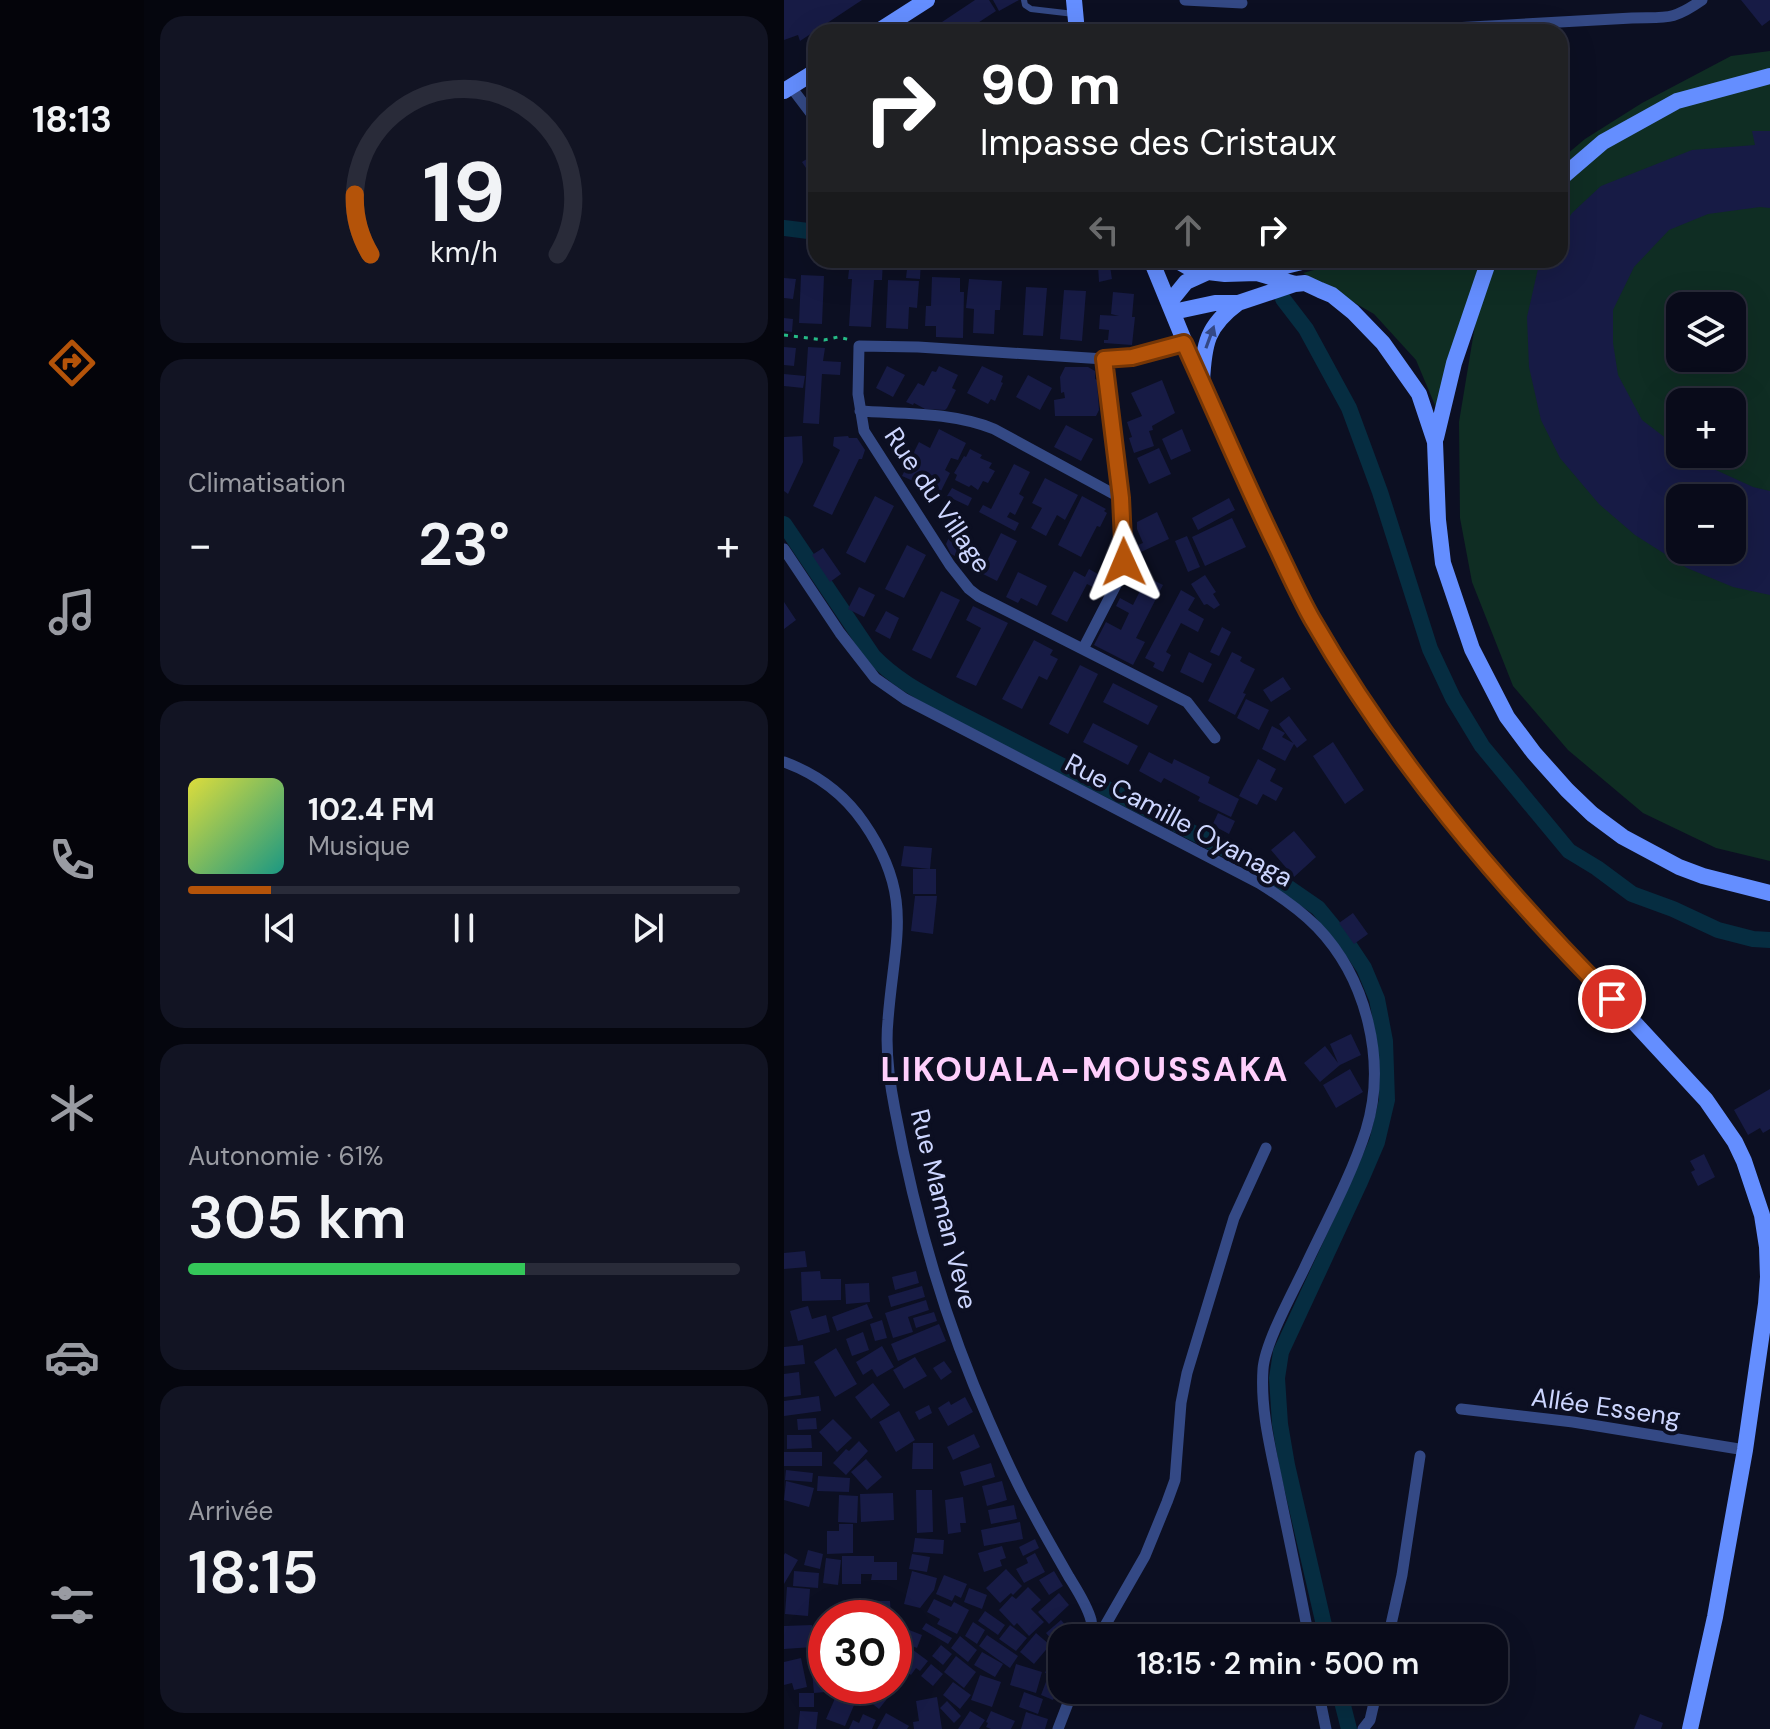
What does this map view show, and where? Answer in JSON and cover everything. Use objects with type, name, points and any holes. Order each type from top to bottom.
[{"type":"main road","points":[[890,24],[927,0]]},
{"type":"main road","points":[[787,89],[808,76]]},
{"type":"main road","points":[[1568,172],[1603,142],[1677,101],[1770,76]]},
{"type":"main road","points":[[1154,268],[1244,480],[1311,618],[1365,706],[1429,795],[1526,910],[1706,1100],[1740,1151],[1749,1174],[1762,1215],[1767,1247],[1768,1277],[1761,1347],[1712,1631],[1690,1729]]},
{"type":"main road","points":[[1192,268],[1225,274],[1257,273],[1277,268]]},
{"type":"main road","points":[[1486,268],[1454,363],[1435,442],[1443,563],[1472,649],[1507,717],[1534,753],[1592,814],[1623,837],[1668,861],[1703,876],[1770,893]]},
{"type":"main road","points":[[1171,307],[1186,282],[1208,272]]},
{"type":"main road","points":[[1257,273],[1295,284]]},
{"type":"main road","points":[[1171,307],[1238,303],[1305,283],[1332,295],[1383,343],[1419,394],[1435,442]]},
{"type":"main road","points":[[1202,382],[1203,362],[1211,331],[1220,317],[1238,303]]},
{"type":"street","points":[[1185,0],[1242,3]]},
{"type":"street","points":[[1524,24],[1670,18],[1702,0]]},
{"type":"street","points":[[787,89],[808,111]]},
{"type":"street","points":[[859,346],[1104,359],[1132,357],[1184,343]]},
{"type":"street","name":"Rue du Village","points":[[859,346],[857,377],[864,431],[950,565],[969,589],[1187,702],[1215,738]]},
{"type":"street","points":[[1083,649],[1117,583],[1124,562],[1121,498],[1104,359]]},
{"type":"street","points":[[860,411],[977,422],[1121,498]]},
{"type":"street","name":"Rue Camille Oyanaga","points":[[784,549],[840,633],[875,678],[889,689],[1259,883],[1316,926],[1353,979],[1374,1052],[1375,1079],[1366,1131],[1284,1312],[1263,1367],[1263,1406],[1306,1624]]},
{"type":"street","name":"Rue Maman Veve","points":[[784,762],[823,781],[853,807],[888,866],[898,911],[888,1019],[889,1067],[898,1122],[932,1264],[952,1330],[989,1421],[1029,1506],[1081,1597],[1092,1624]]},
{"type":"street","points":[[1104,1624],[1145,1556],[1175,1480],[1181,1403],[1187,1373],[1234,1218],[1266,1148]]},
{"type":"street","name":"Allée Esseng","points":[[1461,1409],[1573,1422],[1745,1450]]},
{"type":"street","points":[[1391,1624],[1402,1575],[1420,1456]]},
{"type":"street","points":[[1058,1729],[1068,1704]]},
{"type":"street","points":[[1321,1704],[1326,1729]]},
{"type":"street","points":[[1363,1729],[1370,1720],[1374,1704]]},
{"type":"lane","points":[[1024,0],[1031,9],[1074,7]]},
{"type":"path","points":[[784,335],[824,340],[848,338],[859,346]]},
{"type":"green space","points":[[1770,51],[1770,861],[1716,848],[1643,813],[1568,750],[1513,686],[1472,582],[1460,518],[1459,422],[1484,271],[1485,268],[1568,268],[1568,153],[1642,103],[1731,56]]},
{"type":"green space","points":[[1321,268],[1481,268],[1437,410],[1416,360],[1374,314],[1303,273]]},
{"type":"building","points":[[784,0],[862,0],[826,24],[808,24],[808,36],[800,41],[798,35],[784,40]]},
{"type":"building","points":[[975,0],[989,0],[996,11],[976,24],[939,24]]},
{"type":"building","points":[[993,0],[1019,0],[999,11]]},
{"type":"building","points":[[1741,0],[1770,0],[1770,20],[1762,26]]},
{"type":"building","points":[[1752,131],[1770,131],[1770,208],[1708,214],[1669,230],[1634,267],[1613,310],[1613,343],[1618,375],[1642,420],[1666,438],[1666,468],[1711,468],[1753,487],[1770,491],[1770,595],[1733,587],[1681,564],[1746,564],[1746,484],[1666,484],[1666,555],[1635,535],[1599,504],[1560,458],[1541,420],[1529,367],[1527,317],[1538,268],[1568,268],[1568,219],[1601,186],[1692,150],[1755,145]]},
{"type":"building","points":[[849,268],[883,268],[882,280],[874,280],[871,327],[849,326],[852,279],[848,279]]},
{"type":"building","points":[[907,268],[921,268],[920,279],[906,278]]},
{"type":"building","points":[[1098,268],[1110,268],[1112,279],[1099,282]]},
{"type":"building","points":[[801,275],[824,276],[822,324],[799,323]]},
{"type":"building","points":[[932,277],[960,278],[960,292],[964,292],[963,338],[936,337],[936,326],[925,326],[926,306],[931,306]]},
{"type":"building","points":[[784,278],[796,279],[793,299],[784,298]]},
{"type":"building","points":[[969,279],[1002,281],[1000,310],[995,310],[994,334],[973,333],[974,309],[966,308]]},
{"type":"building","points":[[888,280],[919,281],[917,308],[909,307],[908,329],[886,328]]},
{"type":"building","points":[[1026,287],[1047,288],[1043,336],[1023,335]]},
{"type":"building","points":[[1064,290],[1086,291],[1082,341],[1060,339]]},
{"type":"building","points":[[1113,292],[1134,294],[1132,345],[1104,343],[1108,340],[1109,330],[1099,329],[1100,315],[1119,316],[1111,314]]},
{"type":"building","points":[[784,318],[793,319],[792,332],[784,331]]},
{"type":"building","points":[[784,347],[796,348],[794,366],[784,365]]},
{"type":"building","points":[[808,347],[825,348],[823,361],[841,362],[840,375],[822,374],[819,424],[803,423]]},
{"type":"building","points":[[887,366],[905,375],[893,397],[876,388]]},
{"type":"building","points":[[939,366],[958,375],[952,388],[956,390],[947,408],[925,409],[906,402],[918,383],[924,386],[932,371],[936,372]]},
{"type":"building","points":[[982,366],[1003,376],[995,401],[991,399],[988,404],[967,393]]},
{"type":"building","points":[[1065,367],[1088,367],[1095,371],[1099,410],[1096,416],[1055,416],[1054,400],[1065,398],[1064,392],[1061,393],[1060,377]]},
{"type":"building","points":[[784,374],[805,376],[803,388],[784,386]]},
{"type":"building","points":[[1028,375],[1052,388],[1040,410],[1016,397]]},
{"type":"building","points":[[1162,380],[1175,413],[1152,426],[1153,430],[1149,431],[1154,446],[1134,453],[1127,422],[1142,416],[1131,393]]},
{"type":"building","points":[[1066,425],[1093,439],[1081,461],[1054,447]]},
{"type":"building","points":[[939,429],[966,443],[958,460],[951,458],[945,470],[950,473],[940,493],[902,476],[919,442],[930,448]]},
{"type":"building","points":[[1182,429],[1191,451],[1171,460],[1162,439]]},
{"type":"building","points":[[802,436],[803,462],[788,494],[784,491],[784,437]]},
{"type":"building","points":[[834,437],[857,438],[865,450],[832,515],[813,506],[840,450],[833,446]]},
{"type":"building","points":[[1159,448],[1171,474],[1149,484],[1137,458]]},
{"type":"building","points":[[970,449],[992,463],[989,468],[995,471],[988,483],[983,481],[978,490],[955,480],[957,475],[954,473]]},
{"type":"building","points":[[1014,464],[1030,472],[1019,494],[1024,497],[1015,515],[1010,512],[1007,517],[1019,523],[1015,531],[979,512],[983,505],[991,509]]},
{"type":"building","points":[[1045,478],[1078,495],[1065,520],[1057,515],[1046,536],[1031,528],[1042,508],[1032,503]]},
{"type":"building","points":[[952,488],[972,498],[968,506],[947,496]]},
{"type":"building","points":[[875,496],[894,506],[865,563],[846,553]]},
{"type":"building","points":[[1082,496],[1106,509],[1104,511],[1107,513],[1081,557],[1058,545]]},
{"type":"building","points":[[1229,498],[1235,510],[1198,530],[1192,518]]},
{"type":"building","points":[[1157,512],[1169,539],[1141,552],[1138,545],[1143,543],[1137,522]]},
{"type":"building","points":[[1232,518],[1246,547],[1205,566],[1192,537]]},
{"type":"building","points":[[951,533],[978,547],[969,563],[951,554],[946,544]]},
{"type":"building","points":[[1001,533],[1017,541],[997,581],[981,573]]},
{"type":"building","points":[[1187,536],[1200,567],[1188,572],[1175,541]]},
{"type":"building","points":[[907,545],[926,555],[904,598],[885,589]]},
{"type":"building","points":[[823,548],[841,574],[830,582],[812,555]]},
{"type":"building","points":[[1089,569],[1107,579],[1101,591],[1087,584],[1067,622],[1051,614],[1074,571],[1085,577]]},
{"type":"building","points":[[1018,572],[1047,586],[1037,606],[1021,598],[1018,603],[1006,597]]},
{"type":"building","points":[[1205,575],[1220,605],[1214,609],[1204,605],[1191,584]]},
{"type":"building","points":[[1147,577],[1163,585],[1136,638],[1145,642],[1133,665],[1094,645],[1106,622],[1121,630],[1129,613],[1116,606],[1120,598],[1133,605]]},
{"type":"building","points":[[859,587],[875,595],[864,617],[848,609]]},
{"type":"building","points":[[1181,590],[1195,598],[1188,610],[1204,619],[1198,632],[1181,623],[1166,652],[1171,655],[1163,672],[1145,658]]},
{"type":"building","points":[[941,591],[960,600],[931,659],[912,650]]},
{"type":"building","points":[[784,602],[796,620],[784,629]]},
{"type":"building","points":[[973,606],[1008,623],[976,686],[956,677],[981,628],[966,620]]},
{"type":"building","points":[[886,611],[899,618],[890,639],[875,631]]},
{"type":"building","points":[[1222,627],[1231,632],[1219,656],[1210,652]]},
{"type":"building","points":[[1034,640],[1053,650],[1050,655],[1058,659],[1047,680],[1039,676],[1022,709],[1002,699]]},
{"type":"building","points":[[1189,652],[1212,664],[1203,683],[1180,672]]},
{"type":"building","points":[[1232,652],[1242,657],[1240,661],[1255,669],[1235,715],[1208,701]]},
{"type":"building","points":[[1080,665],[1098,674],[1068,734],[1049,724]]},
{"type":"building","points":[[1283,677],[1291,689],[1271,702],[1263,690]]},
{"type":"building","points":[[1113,683],[1158,706],[1148,725],[1103,702]]},
{"type":"building","points":[[1246,699],[1269,710],[1259,730],[1237,718]]},
{"type":"building","points":[[1289,716],[1307,740],[1297,748],[1294,744],[1285,761],[1262,749],[1272,726],[1285,733],[1282,737],[1293,743],[1279,724]]},
{"type":"building","points":[[1093,723],[1138,746],[1128,765],[1083,742]]},
{"type":"building","points":[[1333,742],[1364,790],[1345,804],[1313,756]]},
{"type":"building","points":[[1149,752],[1172,764],[1174,759],[1210,777],[1208,783],[1239,799],[1231,817],[1198,801],[1200,797],[1164,778],[1161,783],[1139,771]]},
{"type":"building","points":[[1258,759],[1276,769],[1270,781],[1283,788],[1276,801],[1263,794],[1257,805],[1239,796]]},
{"type":"building","points":[[1218,813],[1235,821],[1229,834],[1216,827],[1213,834],[1209,832]]},
{"type":"building","points":[[1294,831],[1316,857],[1294,877],[1271,850]]},
{"type":"building","points":[[904,846],[932,848],[930,869],[901,866]]},
{"type":"building","points":[[913,869],[936,869],[936,894],[913,894]]},
{"type":"building","points":[[915,896],[937,896],[933,934],[911,931]]},
{"type":"building","points":[[1353,913],[1368,934],[1354,944],[1339,923]]},
{"type":"building","points":[[1351,1034],[1361,1055],[1340,1065],[1320,1082],[1304,1063],[1325,1046],[1338,1063],[1330,1044]]},
{"type":"building","points":[[1350,1069],[1363,1092],[1336,1108],[1323,1085]]},
{"type":"building","points":[[1770,1089],[1770,1129],[1763,1133],[1760,1128],[1748,1135],[1734,1110]]},
{"type":"building","points":[[1704,1154],[1715,1177],[1698,1186],[1691,1172],[1695,1170],[1690,1161]]},
{"type":"building","points":[[805,1251],[807,1267],[784,1269],[784,1253]]},
{"type":"building","points":[[820,1271],[821,1279],[841,1279],[841,1300],[802,1301],[801,1272]]},
{"type":"building","points":[[916,1271],[919,1283],[895,1290],[892,1277]]},
{"type":"building","points":[[869,1283],[870,1302],[846,1304],[845,1284]]},
{"type":"building","points":[[922,1286],[925,1297],[891,1307],[888,1296]]},
{"type":"building","points":[[926,1300],[929,1310],[908,1317],[913,1332],[893,1338],[885,1313]]},
{"type":"building","points":[[867,1304],[873,1318],[837,1331],[832,1317]]},
{"type":"building","points":[[808,1306],[812,1319],[826,1315],[830,1332],[798,1341],[790,1311]]},
{"type":"building","points":[[934,1312],[937,1321],[916,1328],[913,1318]]},
{"type":"building","points":[[882,1320],[887,1338],[875,1341],[870,1324]]},
{"type":"building","points":[[939,1324],[946,1341],[898,1361],[891,1344]]},
{"type":"building","points":[[863,1332],[869,1350],[852,1356],[846,1339]]},
{"type":"building","points":[[803,1345],[805,1364],[784,1366],[784,1347]]},
{"type":"building","points":[[882,1346],[894,1367],[877,1377],[872,1369],[863,1375],[856,1362]]},
{"type":"building","points":[[836,1348],[857,1384],[835,1397],[814,1362]]},
{"type":"building","points":[[915,1357],[927,1376],[904,1389],[893,1370]]},
{"type":"building","points":[[944,1361],[952,1372],[941,1380],[933,1368]]},
{"type":"building","points":[[799,1372],[801,1395],[784,1397],[784,1374]]},
{"type":"building","points":[[873,1383],[890,1405],[871,1419],[855,1397]]},
{"type":"building","points":[[819,1396],[821,1411],[784,1416],[784,1401]]},
{"type":"building","points":[[965,1397],[973,1412],[948,1426],[938,1408]]},
{"type":"building","points":[[929,1405],[932,1413],[919,1420],[915,1412]]},
{"type":"building","points":[[899,1411],[915,1440],[896,1452],[879,1422]]},
{"type":"building","points":[[816,1418],[817,1429],[798,1430],[797,1419]]},
{"type":"building","points":[[833,1419],[852,1438],[837,1452],[819,1432]]},
{"type":"building","points":[[974,1434],[980,1447],[953,1460],[947,1447]]},
{"type":"building","points":[[787,1435],[811,1435],[812,1448],[787,1449]]},
{"type":"building","points":[[859,1441],[868,1451],[846,1475],[833,1463]]},
{"type":"building","points":[[913,1443],[933,1443],[933,1469],[912,1469]]},
{"type":"building","points":[[784,1452],[822,1452],[822,1466],[784,1466]]},
{"type":"building","points":[[866,1459],[882,1477],[867,1490],[851,1472]]},
{"type":"building","points":[[991,1463],[995,1477],[964,1486],[960,1472]]},
{"type":"building","points":[[786,1470],[813,1473],[812,1482],[785,1480]]},
{"type":"building","points":[[818,1476],[850,1478],[849,1492],[817,1491]]},
{"type":"building","points":[[786,1481],[814,1488],[809,1507],[784,1500]]},
{"type":"building","points":[[1002,1481],[1007,1500],[987,1506],[982,1486]]},
{"type":"building","points":[[916,1490],[932,1490],[933,1532],[917,1533]]},
{"type":"building","points":[[893,1493],[894,1520],[861,1522],[860,1494]]},
{"type":"building","points":[[839,1495],[858,1496],[857,1523],[838,1522]]},
{"type":"building","points":[[963,1497],[966,1523],[960,1523],[961,1532],[948,1534],[945,1500]]},
{"type":"building","points":[[1014,1505],[1017,1519],[991,1524],[988,1510]]},
{"type":"building","points":[[1020,1522],[1023,1539],[984,1546],[981,1530]]},
{"type":"building","points":[[839,1524],[853,1524],[853,1553],[827,1554],[827,1531],[839,1531]]},
{"type":"building","points":[[915,1538],[944,1540],[943,1554],[913,1552]]},
{"type":"building","points":[[1035,1539],[1039,1548],[1023,1556],[1019,1547]]},
{"type":"building","points":[[1002,1546],[1006,1558],[1000,1560],[1002,1566],[984,1572],[978,1553]]},
{"type":"building","points":[[808,1550],[823,1554],[820,1569],[804,1565]]},
{"type":"building","points":[[1035,1553],[1045,1572],[1024,1583],[1016,1569],[1028,1563],[1026,1558]]},
{"type":"building","points":[[912,1554],[930,1557],[927,1572],[909,1569]]},
{"type":"building","points":[[784,1555],[798,1560],[784,1584]]},
{"type":"building","points":[[842,1556],[874,1556],[874,1562],[897,1562],[897,1580],[871,1580],[872,1574],[861,1574],[861,1584],[842,1584]]},
{"type":"building","points":[[826,1558],[841,1560],[838,1585],[823,1583]]},
{"type":"building","points":[[1006,1569],[1022,1586],[1000,1603],[986,1588]]},
{"type":"building","points":[[794,1571],[819,1573],[818,1588],[793,1586]]},
{"type":"building","points":[[912,1571],[937,1578],[934,1590],[920,1608],[912,1606],[912,1600],[905,1600]]},
{"type":"building","points":[[1054,1571],[1063,1586],[1049,1595],[1039,1580]]},
{"type":"building","points":[[944,1575],[967,1584],[961,1598],[955,1595],[952,1601],[936,1594]]},
{"type":"building","points":[[787,1587],[810,1589],[808,1616],[785,1614]]},
{"type":"building","points":[[1028,1587],[1041,1600],[1031,1609],[1044,1622],[1029,1636],[999,1610],[1012,1596],[1016,1599]]},
{"type":"building","points":[[969,1588],[987,1595],[982,1609],[964,1602]]},
{"type":"building","points":[[1059,1593],[1069,1605],[1049,1624],[1038,1612]]},
{"type":"building","points":[[934,1599],[951,1607],[954,1602],[969,1610],[957,1634],[937,1624],[940,1619],[927,1612]]},
{"type":"building","points":[[985,1611],[1005,1625],[998,1635],[978,1621]]},
{"type":"building","points":[[973,1622],[985,1630],[977,1644],[965,1636]]},
{"type":"building","points":[[926,1623],[952,1638],[948,1644],[922,1629]]},
{"type":"building","points":[[808,1625],[808,1647],[784,1649],[784,1626]]},
{"type":"building","points":[[1010,1625],[1027,1638],[1016,1651],[999,1639]]},
{"type":"building","points":[[912,1631],[922,1635],[917,1648],[912,1646]]},
{"type":"building","points":[[1036,1633],[1048,1643],[1034,1664],[1020,1652]]},
{"type":"building","points":[[987,1635],[1018,1656],[1010,1668],[979,1646]]},
{"type":"building","points":[[960,1636],[977,1650],[968,1662],[951,1648]]},
{"type":"building","points":[[941,1645],[952,1654],[943,1665],[932,1656]]},
{"type":"building","points":[[912,1649],[928,1661],[920,1671],[916,1668],[912,1674]]},
{"type":"building","points":[[982,1652],[1003,1664],[995,1677],[974,1665]]},
{"type":"building","points":[[956,1656],[976,1672],[964,1688],[944,1672]]},
{"type":"building","points":[[801,1658],[807,1687],[794,1690],[792,1683],[784,1685],[784,1662]]},
{"type":"building","points":[[931,1664],[943,1674],[933,1686],[921,1676]]},
{"type":"building","points":[[1016,1664],[1042,1672],[1036,1693],[1010,1685]]},
{"type":"building","points":[[980,1675],[1001,1682],[992,1707],[971,1700]]},
{"type":"building","points":[[1048,1677],[1048,1698],[1041,1695]]},
{"type":"building","points":[[953,1682],[971,1695],[960,1709],[943,1695]]},
{"type":"building","points":[[1024,1692],[1043,1699],[1038,1714],[1019,1707]]},
{"type":"building","points":[[799,1693],[808,1693],[808,1704],[814,1704],[814,1707],[799,1707]]},
{"type":"building","points":[[937,1697],[942,1729],[914,1729],[913,1722],[919,1721],[916,1701]]},
{"type":"building","points":[[947,1701],[961,1716],[954,1723],[940,1708]]},
{"type":"building","points":[[833,1704],[855,1704],[845,1726],[826,1719]]},
{"type":"building","points":[[800,1711],[818,1712],[816,1729],[798,1729]]},
{"type":"building","points":[[970,1711],[985,1720],[979,1729],[958,1729]]},
{"type":"building","points":[[991,1711],[1015,1721],[1011,1729],[986,1727]]},
{"type":"building","points":[[1026,1712],[1048,1719],[1045,1729],[1021,1729]]},
{"type":"building","points":[[886,1713],[909,1726],[907,1729],[877,1729]]},
{"type":"building","points":[[863,1714],[876,1720],[872,1729],[849,1729],[853,1720],[859,1723]]},
{"type":"building","points":[[1640,1714],[1663,1723],[1661,1729],[1634,1729]]},
{"type":"waterway","points":[[784,228],[808,231]]},
{"type":"waterway","points":[[1283,299],[1306,329],[1349,408],[1380,492],[1430,649],[1453,698],[1482,746],[1569,851],[1632,894],[1718,930],[1770,940]]},
{"type":"waterway","points":[[784,524],[873,656],[891,672],[951,709],[1254,864],[1318,908],[1364,968],[1377,999],[1385,1041],[1387,1100],[1377,1142],[1281,1352],[1277,1378],[1287,1465],[1324,1624]]},
{"type":"waterway","points":[[1343,1704],[1349,1729]]},
{"type":"district","name":"LIKOUALA-MOUSSAKA","points":[[1085,1069]]},
{"type":"route","points":[[1124,562],[1121,498],[1104,359],[1132,357],[1184,343],[1244,480],[1311,618],[1365,706],[1429,795],[1526,910],[1612,999]]}]
